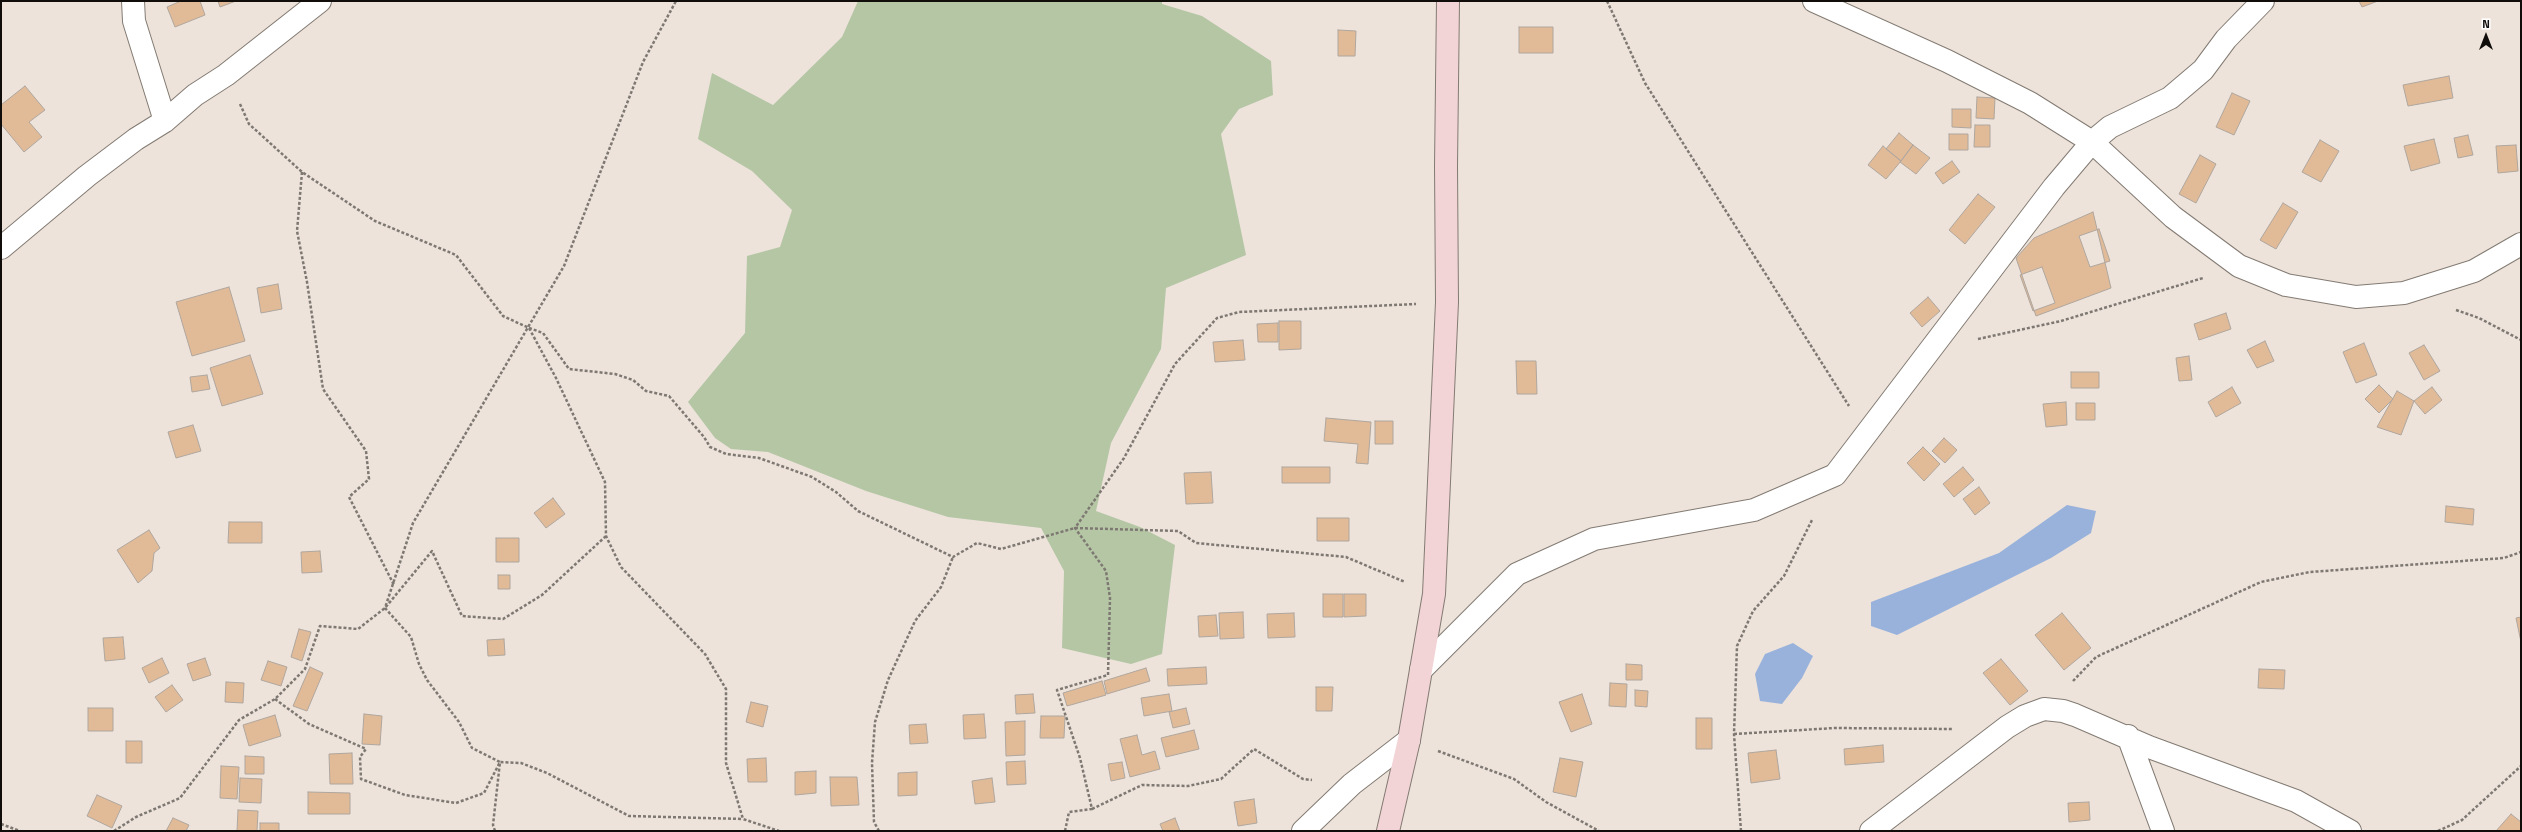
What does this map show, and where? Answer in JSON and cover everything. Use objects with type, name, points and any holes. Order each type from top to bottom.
[{"type":"street","points":[[132,1],[134,21],[165,121]]},
{"type":"street","points":[[1,248],[87,176],[136,139],[165,121],[195,96],[226,75],[320,1]]},
{"type":"street","points":[[1388,831],[1409,740],[1434,594],[1447,302],[1446,166],[1448,1]]},
{"type":"street","points":[[1814,1],[1947,61],[2030,103],[2092,142],[2173,217],[2239,266],[2286,285],[2356,297],[2404,293],[2474,271],[2521,244]]},
{"type":"street","points":[[1421,670],[1517,574],[1594,539],[1754,510],[1834,475],[2054,187],[2092,142],[2110,127],[2170,98],[2203,70],[2226,39],[2263,1]]},
{"type":"street","points":[[1871,831],[2007,727],[2025,716],[2044,710],[2063,711],[2128,736],[2149,747],[2296,801],[2350,831]]},
{"type":"street","points":[[2128,736],[2163,831]]},
{"type":"street","points":[[1303,831],[1352,784],[1409,740]]},
{"type":"path","points":[[385,608],[394,585],[413,523],[529,328],[564,266],[643,62],[676,1]]},
{"type":"path","points":[[1607,1],[1645,83],[1866,433]]},
{"type":"path","points":[[226,75],[249,124],[302,172],[375,221],[456,255],[503,316],[543,333],[569,369],[615,374],[634,380],[646,390],[669,396],[704,437],[710,448],[726,454],[759,458],[812,478],[836,492],[858,511],[952,557]]},
{"type":"path","points":[[302,172],[297,231],[307,282],[323,389],[366,450],[369,479],[349,497],[394,585]]},
{"type":"path","points":[[1977,339],[2062,321],[2179,287],[2239,266]]},
{"type":"path","points":[[1075,528],[1124,458],[1175,364],[1217,318],[1239,312],[1286,308],[1447,302]]},
{"type":"path","points":[[2449,308],[2479,318],[2521,340]]},
{"type":"path","points":[[529,328],[556,378],[605,482],[606,536],[621,567],[704,654],[726,689],[726,763],[743,819]]},
{"type":"path","points":[[1741,831],[1734,734],[1737,646],[1753,611],[1784,576],[1834,475]]},
{"type":"path","points":[[1075,528],[1106,570],[1110,598],[1108,675],[1057,690],[1080,758],[1092,809]]},
{"type":"path","points":[[879,831],[874,822],[872,763],[875,722],[888,680],[915,621],[940,587],[952,557],[977,543],[1001,549],[1075,528],[1178,531],[1196,543],[1346,557],[1434,594]]},
{"type":"path","points":[[114,831],[136,817],[180,798],[238,720],[275,699],[305,669],[320,626],[358,629],[385,608],[432,551],[462,616],[503,619],[542,595],[606,536]]},
{"type":"path","points":[[2044,710],[2096,658],[2261,582],[2310,572],[2504,558],[2521,552]]},
{"type":"path","points":[[385,608],[411,637],[418,664],[427,680],[459,722],[472,748],[500,762],[522,763],[547,773],[629,816],[743,819],[779,831]]},
{"type":"path","points":[[275,699],[309,724],[366,749],[360,757],[361,779],[405,795],[456,803],[484,793],[500,762]]},
{"type":"path","points":[[1734,734],[1834,728],[1959,728]]},
{"type":"path","points":[[1409,740],[1514,779],[1546,802],[1600,831]]},
{"type":"path","points":[[1065,831],[1069,812],[1092,809],[1142,785],[1188,786],[1221,779],[1254,749],[1303,779],[1352,784]]},
{"type":"path","points":[[495,831],[493,825],[500,762]]},
{"type":"path","points":[[2438,831],[2462,820],[2521,766]]},
{"type":"path","points":[[1,824],[20,831]]},
{"type":"green space","points":[[858,1],[1162,1],[1162,4],[1202,16],[1271,61],[1273,95],[1239,109],[1221,134],[1246,255],[1166,288],[1161,349],[1111,443],[1096,511],[1140,527],[1175,545],[1162,654],[1131,664],[1062,648],[1064,571],[1041,528],[948,517],[866,491],[768,452],[731,449],[715,438],[688,402],[745,333],[747,256],[780,247],[792,210],[752,171],[698,139],[712,73],[773,105],[842,37]]},
{"type":"water","points":[[2067,505],[2096,511],[2091,533],[2051,558],[1897,635],[1871,626],[1871,602],[1999,553]]},
{"type":"water","points":[[1793,643],[1813,656],[1802,678],[1782,704],[1760,701],[1755,674],[1765,654]]},
{"type":"building","points":[[181,1],[200,1],[205,15],[175,27],[167,7]]},
{"type":"building","points":[[218,1],[236,1],[220,7]]},
{"type":"building","points":[[2359,1],[2378,1],[2362,7]]},
{"type":"building","points":[[1519,27],[1553,27],[1553,53],[1519,53]]},
{"type":"building","points":[[1338,30],[1356,31],[1355,56],[1338,56]]},
{"type":"building","points":[[2449,76],[2453,98],[2408,106],[2403,85]]},
{"type":"building","points":[[25,86],[45,110],[29,122],[42,137],[24,152],[1,124],[1,105]]},
{"type":"building","points":[[2232,93],[2250,101],[2234,135],[2216,127]]},
{"type":"building","points":[[1977,97],[1995,98],[1994,119],[1976,118]]},
{"type":"building","points":[[1952,109],[1971,109],[1971,128],[1952,127]]},
{"type":"building","points":[[1975,125],[1990,125],[1990,147],[1974,147]]},
{"type":"building","points":[[1899,133],[1913,145],[1901,161],[1886,149]]},
{"type":"building","points":[[1949,134],[1968,134],[1968,150],[1949,150]]},
{"type":"building","points":[[2468,135],[2473,155],[2458,158],[2454,138]]},
{"type":"building","points":[[2434,139],[2440,163],[2411,171],[2404,146]]},
{"type":"building","points":[[2320,140],[2339,151],[2321,182],[2302,172]]},
{"type":"building","points":[[1913,145],[1930,158],[1916,174],[1900,162]]},
{"type":"building","points":[[2516,145],[2518,171],[2498,173],[2496,146]]},
{"type":"building","points":[[1883,146],[1901,161],[1886,179],[1868,165]]},
{"type":"building","points":[[2200,155],[2216,164],[2196,203],[2179,194]]},
{"type":"building","points":[[1952,161],[1960,172],[1943,184],[1935,173]]},
{"type":"building","points":[[1978,194],[1995,207],[1965,244],[1949,230]]},
{"type":"building","points":[[2283,203],[2298,212],[2276,249],[2260,240]]},
{"type":"building","points":[[2093,212],[2111,288],[2036,316],[2016,258],[2034,238]]},
{"type":"building","points":[[2099,229],[2110,261],[2090,267],[2079,236]]},
{"type":"building","points":[[2042,267],[2055,303],[2033,311],[2020,275]]},
{"type":"building","points":[[278,284],[282,309],[261,313],[257,288]]},
{"type":"building","points":[[229,287],[245,341],[192,356],[176,302]]},
{"type":"building","points":[[1928,297],[1940,311],[1922,327],[1910,313]]},
{"type":"building","points":[[2226,313],[2231,329],[2199,340],[2194,324]]},
{"type":"building","points":[[1279,321],[1301,321],[1301,349],[1279,350]]},
{"type":"building","points":[[1278,323],[1278,342],[1258,342],[1257,324]]},
{"type":"building","points":[[1243,340],[1245,360],[1215,362],[1213,342]]},
{"type":"building","points":[[2265,341],[2274,361],[2257,368],[2247,350]]},
{"type":"building","points":[[2364,343],[2377,375],[2356,383],[2343,352]]},
{"type":"building","points":[[2424,345],[2440,371],[2424,380],[2409,353]]},
{"type":"building","points":[[250,355],[263,394],[222,406],[210,368]]},
{"type":"building","points":[[2189,356],[2192,380],[2179,381],[2176,358]]},
{"type":"building","points":[[1516,361],[1536,361],[1537,394],[1517,394]]},
{"type":"building","points":[[2071,372],[2099,372],[2099,388],[2071,388]]},
{"type":"building","points":[[207,375],[210,389],[192,392],[190,377]]},
{"type":"building","points":[[2379,385],[2393,399],[2379,413],[2365,399]]},
{"type":"building","points":[[2232,387],[2241,403],[2216,417],[2208,402]]},
{"type":"building","points":[[2432,387],[2442,400],[2425,414],[2414,401]]},
{"type":"building","points":[[2397,391],[2414,401],[2401,435],[2377,427]]},
{"type":"building","points":[[2066,402],[2067,425],[2046,427],[2043,404]]},
{"type":"building","points":[[2076,403],[2095,403],[2095,420],[2076,420]]},
{"type":"building","points":[[1326,418],[1371,422],[1368,464],[1356,463],[1358,444],[1324,441]]},
{"type":"building","points":[[1375,421],[1393,421],[1393,444],[1375,444]]},
{"type":"building","points":[[193,425],[201,451],[176,458],[168,432]]},
{"type":"building","points":[[1944,438],[1957,450],[1945,463],[1932,451]]},
{"type":"building","points":[[1923,447],[1940,464],[1924,481],[1907,463]]},
{"type":"building","points":[[1282,467],[1330,467],[1330,483],[1282,483]]},
{"type":"building","points":[[1963,467],[1974,480],[1954,497],[1943,484]]},
{"type":"building","points":[[1211,472],[1213,503],[1186,504],[1184,473]]},
{"type":"building","points":[[1979,487],[1990,503],[1975,515],[1963,499]]},
{"type":"building","points":[[553,498],[565,514],[546,528],[534,513]]},
{"type":"building","points":[[2446,506],[2474,509],[2473,525],[2445,522]]},
{"type":"building","points":[[1317,518],[1349,518],[1349,541],[1317,541]]},
{"type":"building","points":[[229,522],[262,522],[262,543],[228,543]]},
{"type":"building","points":[[149,530],[160,548],[154,553],[152,571],[138,583],[117,550]]},
{"type":"building","points":[[496,538],[519,538],[519,562],[496,562]]},
{"type":"building","points":[[320,551],[322,572],[302,573],[301,552]]},
{"type":"building","points":[[498,575],[510,575],[510,589],[498,589]]},
{"type":"building","points":[[1323,594],[1343,594],[1343,617],[1323,617]]},
{"type":"building","points":[[1344,594],[1366,594],[1366,616],[1344,617]]},
{"type":"building","points":[[1243,612],[1244,638],[1220,639],[1219,613]]},
{"type":"building","points":[[1294,613],[1295,637],[1268,638],[1267,614]]},
{"type":"building","points":[[2062,613],[2091,648],[2064,670],[2035,635]]},
{"type":"building","points":[[1216,615],[1218,636],[1199,637],[1198,616]]},
{"type":"building","points":[[2521,617],[2521,642],[2516,618]]},
{"type":"building","points":[[299,629],[311,632],[302,661],[291,657]]},
{"type":"building","points":[[123,637],[125,659],[105,661],[103,638]]},
{"type":"building","points":[[504,639],[505,655],[488,656],[487,640]]},
{"type":"building","points":[[162,658],[169,673],[149,683],[142,668]]},
{"type":"building","points":[[205,658],[211,675],[193,681],[187,664]]},
{"type":"building","points":[[2001,659],[2028,691],[2010,705],[1983,673]]},
{"type":"building","points":[[268,661],[287,667],[281,686],[261,680]]},
{"type":"building","points":[[1626,664],[1642,665],[1642,680],[1626,680]]},
{"type":"building","points":[[310,667],[323,673],[307,711],[293,706]]},
{"type":"building","points":[[1206,667],[1207,684],[1168,686],[1167,669]]},
{"type":"building","points":[[1146,668],[1150,681],[1107,694],[1104,681]]},
{"type":"building","points":[[2259,669],[2285,670],[2284,689],[2258,688]]},
{"type":"building","points":[[1102,681],[1106,695],[1067,706],[1063,693]]},
{"type":"building","points":[[226,682],[244,683],[243,703],[225,702]]},
{"type":"building","points":[[1610,683],[1627,684],[1626,707],[1609,706]]},
{"type":"building","points":[[172,685],[183,700],[166,712],[155,697]]},
{"type":"building","points":[[1316,687],[1333,687],[1332,711],[1316,711]]},
{"type":"building","points":[[1635,690],[1648,691],[1647,707],[1635,706]]},
{"type":"building","points":[[1033,694],[1035,713],[1016,714],[1015,695]]},
{"type":"building","points":[[1169,694],[1172,711],[1144,716],[1141,698]]},
{"type":"building","points":[[1582,694],[1592,724],[1571,732],[1559,702]]},
{"type":"building","points":[[751,702],[768,706],[763,727],[746,722]]},
{"type":"building","points":[[88,708],[113,708],[113,731],[88,731]]},
{"type":"building","points":[[1186,708],[1190,724],[1173,728],[1169,712]]},
{"type":"building","points":[[364,714],[382,716],[380,745],[362,744]]},
{"type":"building","points":[[984,714],[986,738],[964,739],[963,715]]},
{"type":"building","points":[[275,715],[281,736],[249,746],[243,725]]},
{"type":"building","points":[[1041,716],[1065,716],[1064,738],[1040,738]]},
{"type":"building","points":[[1696,718],[1712,718],[1712,749],[1696,749]]},
{"type":"building","points":[[1025,721],[1025,755],[1006,756],[1005,722]]},
{"type":"building","points":[[926,724],[928,743],[910,744],[909,725]]},
{"type":"building","points":[[1194,730],[1199,749],[1166,757],[1161,738]]},
{"type":"building","points":[[1137,735],[1142,755],[1155,751],[1160,769],[1130,777],[1120,739]]},
{"type":"building","points":[[126,741],[142,741],[142,763],[126,763]]},
{"type":"building","points":[[1883,745],[1884,762],[1845,765],[1844,749]]},
{"type":"building","points":[[1776,750],[1780,779],[1751,783],[1748,753]]},
{"type":"building","points":[[352,753],[353,784],[330,784],[329,754]]},
{"type":"building","points":[[245,756],[264,757],[264,774],[245,774]]},
{"type":"building","points":[[766,758],[767,782],[748,782],[747,759]]},
{"type":"building","points":[[1560,758],[1583,762],[1576,797],[1553,792]]},
{"type":"building","points":[[1025,761],[1026,784],[1007,785],[1006,762]]},
{"type":"building","points":[[1122,762],[1125,778],[1111,781],[1108,764]]},
{"type":"building","points":[[221,766],[239,767],[237,799],[220,798]]},
{"type":"building","points":[[816,771],[816,793],[795,795],[795,772]]},
{"type":"building","points":[[917,772],[917,795],[898,796],[898,773]]},
{"type":"building","points":[[830,777],[857,777],[859,805],[831,806]]},
{"type":"building","points":[[240,778],[262,779],[261,803],[239,802]]},
{"type":"building","points":[[992,778],[995,802],[975,804],[972,781]]},
{"type":"building","points":[[308,792],[350,793],[350,814],[308,814]]},
{"type":"building","points":[[97,795],[122,806],[112,828],[87,816]]},
{"type":"building","points":[[1254,799],[1257,823],[1238,826],[1234,802]]},
{"type":"building","points":[[2089,802],[2090,820],[2069,822],[2068,803]]},
{"type":"building","points":[[238,810],[258,811],[257,831],[237,831]]},
{"type":"building","points":[[2511,814],[2521,822],[2521,831],[2496,831]]},
{"type":"building","points":[[173,818],[189,825],[186,831],[166,831]]},
{"type":"building","points":[[1175,818],[1180,831],[1163,831],[1160,824]]},
{"type":"building","points":[[260,823],[279,823],[279,831],[260,831]]}]
